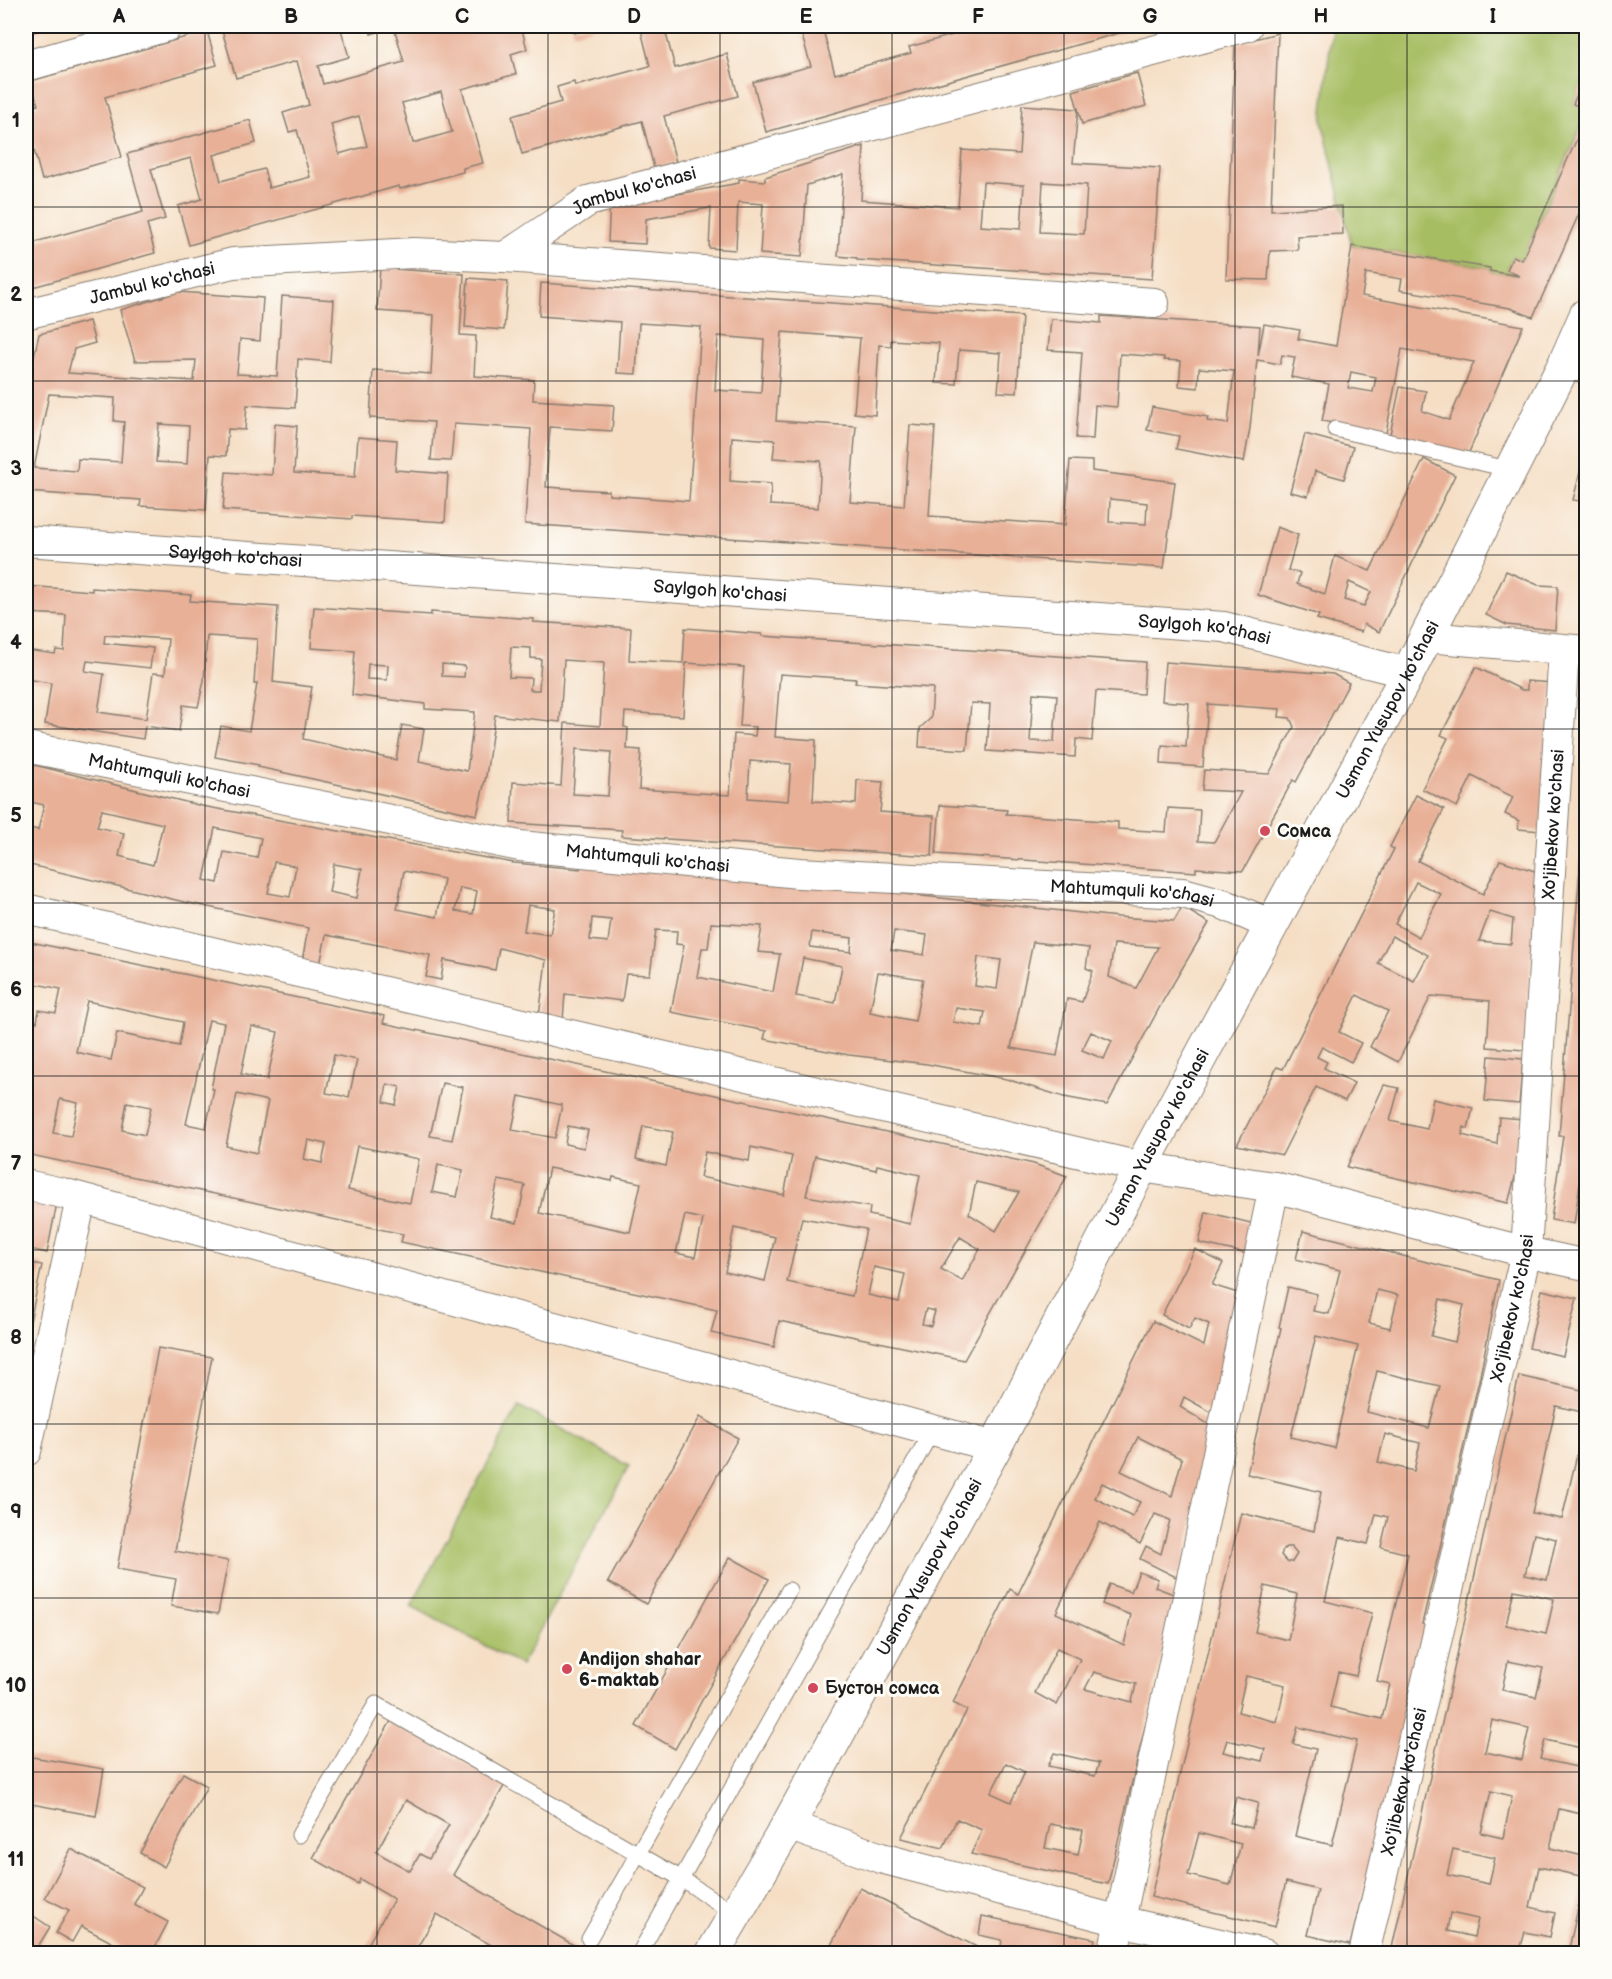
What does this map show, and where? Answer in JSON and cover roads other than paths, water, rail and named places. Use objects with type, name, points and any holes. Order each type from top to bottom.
[{"type":"main road","name":"Usmon Yusupov ko'chasi","points":[[712,1953],[788,1825],[995,1447],[1141,1167],[1427,638],[1512,470],[1575,366],[1587,315]]},
{"type":"street","points":[[26,66],[167,26]]},
{"type":"street","name":"Jambul ko'chasi","points":[[26,314],[233,263],[414,253],[505,258],[588,201],[1247,26]]},
{"type":"street","points":[[505,258],[1154,303]]},
{"type":"street","name":"Saylgoh ko'chasi","points":[[26,541],[1224,627],[1408,673]]},
{"type":"street","points":[[1427,638],[1576,650]]},
{"type":"street","name":"Xo'jibekov ko'chasi","points":[[1364,1953],[1527,1252],[1576,650]]},
{"type":"street","name":"Mahtumquli ko'chasi","points":[[26,747],[520,846],[799,873],[1183,893],[1223,904],[1272,925]]},
{"type":"street","points":[[26,909],[1141,1167],[1274,1187],[1587,1266]]},
{"type":"street","points":[[26,1185],[62,1192],[995,1447]]},
{"type":"street","points":[[1113,1953],[1274,1187]]},
{"type":"street","points":[[26,1451],[81,1199]]},
{"type":"street","points":[[788,1825],[881,1858],[1120,1921],[1264,1953]]},
{"type":"lane","points":[[1335,429],[1512,470]]},
{"type":"lane","points":[[639,1953],[932,1431]]},
{"type":"lane","points":[[590,1939],[789,1590]]},
{"type":"lane","points":[[299,1835],[376,1704],[638,1854],[735,1914]]},
{"type":"place","name":"Сомса","points":[[1265,831]]},
{"type":"place","name":"Andijon shahar 6-maktab","points":[[567,1669]]},
{"type":"place","name":"Бустон сомса","points":[[813,1688]]}]
